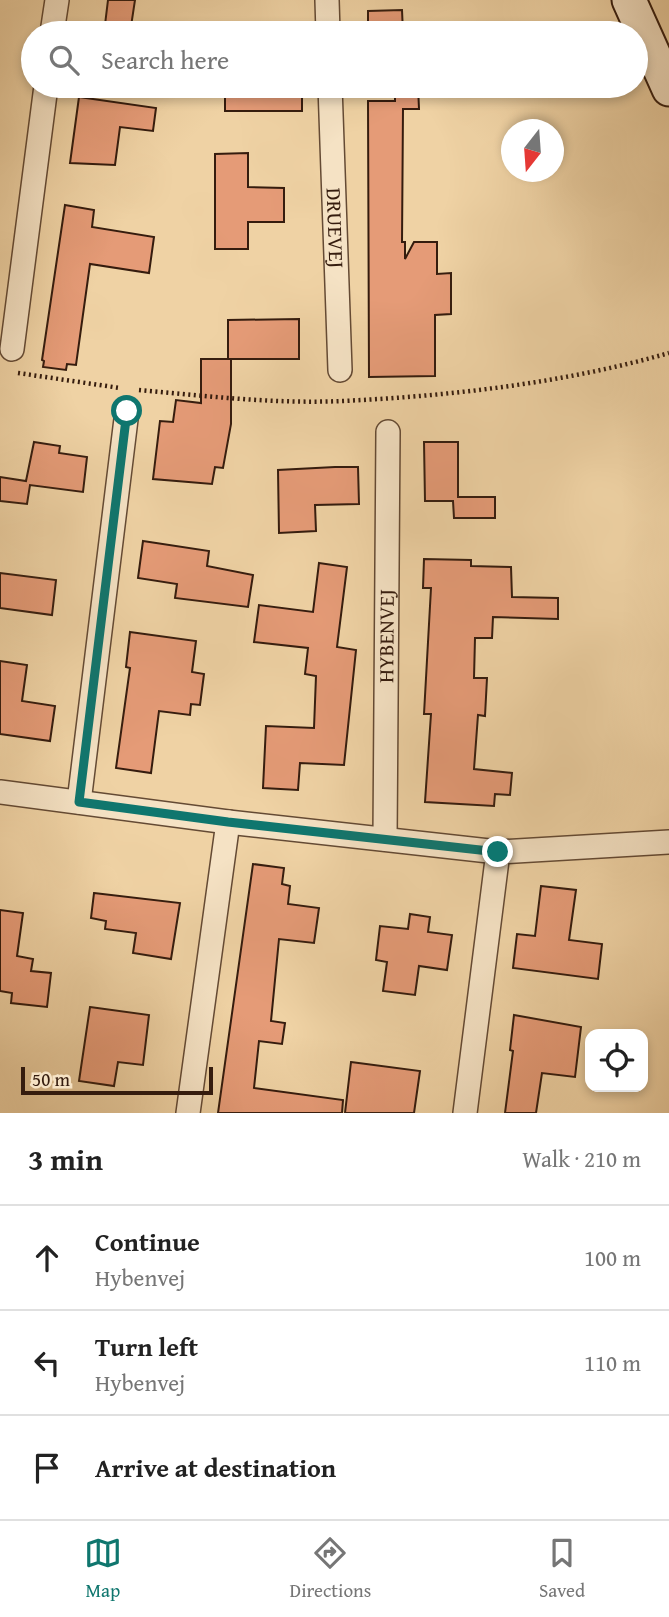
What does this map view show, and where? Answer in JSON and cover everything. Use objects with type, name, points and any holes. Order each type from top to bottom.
[{"type":"street","points":[[54,21],[57,0]]},
{"type":"street","points":[[327,0],[328,21]]},
{"type":"street","points":[[629,0],[638,21]]},
{"type":"street","points":[[648,42],[669,89]]},
{"type":"street","points":[[12,349],[44,98]]},
{"type":"street","name":"DRUEVEJ","points":[[330,98],[340,370]]},
{"type":"street","points":[[79,802],[127,411]]},
{"type":"street","name":"HYBENVEJ","points":[[385,839],[388,432]]},
{"type":"street","points":[[0,792],[228,822],[498,852],[669,842]]},
{"type":"street","points":[[188,1113],[228,822]]},
{"type":"street","points":[[465,1113],[498,852]]},
{"type":"building","points":[[108,0],[135,0],[132,21],[105,21]]},
{"type":"building","points":[[402,10],[402,21],[368,21],[368,11]]},
{"type":"building","points":[[79,98],[156,108],[153,131],[120,127],[115,165],[70,163]]},
{"type":"building","points":[[225,98],[302,98],[302,111],[225,111]]},
{"type":"building","points":[[395,98],[419,98],[419,109],[403,109],[402,242],[405,242],[405,259],[414,242],[437,242],[437,274],[451,273],[451,314],[435,315],[435,376],[369,377],[368,101],[395,101]]},
{"type":"building","points":[[248,153],[248,187],[284,188],[284,222],[248,222],[248,249],[215,249],[215,154]]},
{"type":"building","points":[[65,205],[94,210],[92,227],[154,237],[149,273],[90,264],[76,365],[67,364],[66,370],[43,367],[42,360]]},
{"type":"building","points":[[299,319],[299,359],[228,359],[228,320]]},
{"type":"building","points":[[201,359],[231,359],[231,424],[223,468],[215,467],[212,484],[153,479],[160,421],[173,422],[176,400],[201,403]]},
{"type":"building","points":[[34,442],[60,446],[59,453],[87,457],[83,492],[30,485],[27,504],[0,501],[0,477],[26,481]]},
{"type":"building","points":[[424,442],[458,442],[458,497],[495,497],[495,518],[454,518],[453,501],[425,501]]},
{"type":"building","points":[[358,467],[359,504],[315,505],[316,531],[279,533],[278,470]]},
{"type":"building","points":[[143,541],[209,551],[207,566],[253,575],[248,607],[175,598],[177,584],[138,578]]},
{"type":"building","points":[[424,559],[471,560],[471,566],[511,567],[512,597],[558,598],[558,619],[493,617],[492,638],[475,638],[474,678],[487,678],[485,716],[478,715],[474,769],[512,773],[510,795],[495,794],[494,806],[425,802],[431,714],[424,714],[431,588],[423,588]]},
{"type":"building","points":[[319,563],[347,567],[337,647],[356,650],[344,765],[300,763],[298,790],[263,788],[266,726],[314,728],[316,676],[305,674],[308,648],[254,642],[259,605],[313,612]]},
{"type":"building","points":[[0,573],[56,580],[52,615],[0,608]]},
{"type":"building","points":[[130,632],[196,641],[192,672],[204,674],[200,705],[191,704],[190,715],[159,711],[151,773],[116,768],[130,668],[126,667]]},
{"type":"building","points":[[0,661],[27,665],[22,701],[55,706],[50,741],[0,734]]},
{"type":"building","points":[[253,864],[284,868],[282,884],[290,886],[288,904],[319,908],[314,943],[279,939],[271,1021],[285,1023],[282,1044],[259,1041],[254,1088],[343,1100],[342,1113],[218,1113]]},
{"type":"building","points":[[541,886],[576,890],[569,940],[602,944],[598,979],[513,968],[517,934],[535,936]]},
{"type":"building","points":[[94,893],[180,903],[171,959],[133,953],[136,933],[105,929],[106,921],[91,918]]},
{"type":"building","points":[[0,910],[23,913],[17,956],[33,959],[31,971],[51,973],[47,1007],[11,1003],[12,993],[0,991]]},
{"type":"building","points":[[410,914],[430,917],[428,932],[452,935],[447,970],[419,966],[415,995],[383,991],[387,962],[376,960],[380,926],[408,929]]},
{"type":"building","points":[[90,1007],[149,1015],[143,1065],[118,1062],[114,1086],[79,1081]]},
{"type":"building","points":[[514,1015],[581,1027],[575,1077],[542,1073],[536,1113],[505,1113],[513,1051],[510,1050]]},
{"type":"building","points":[[351,1062],[420,1071],[414,1113],[345,1113]]},
{"type":"route","points":[[127,411],[79,802],[228,822],[498,852]]}]
